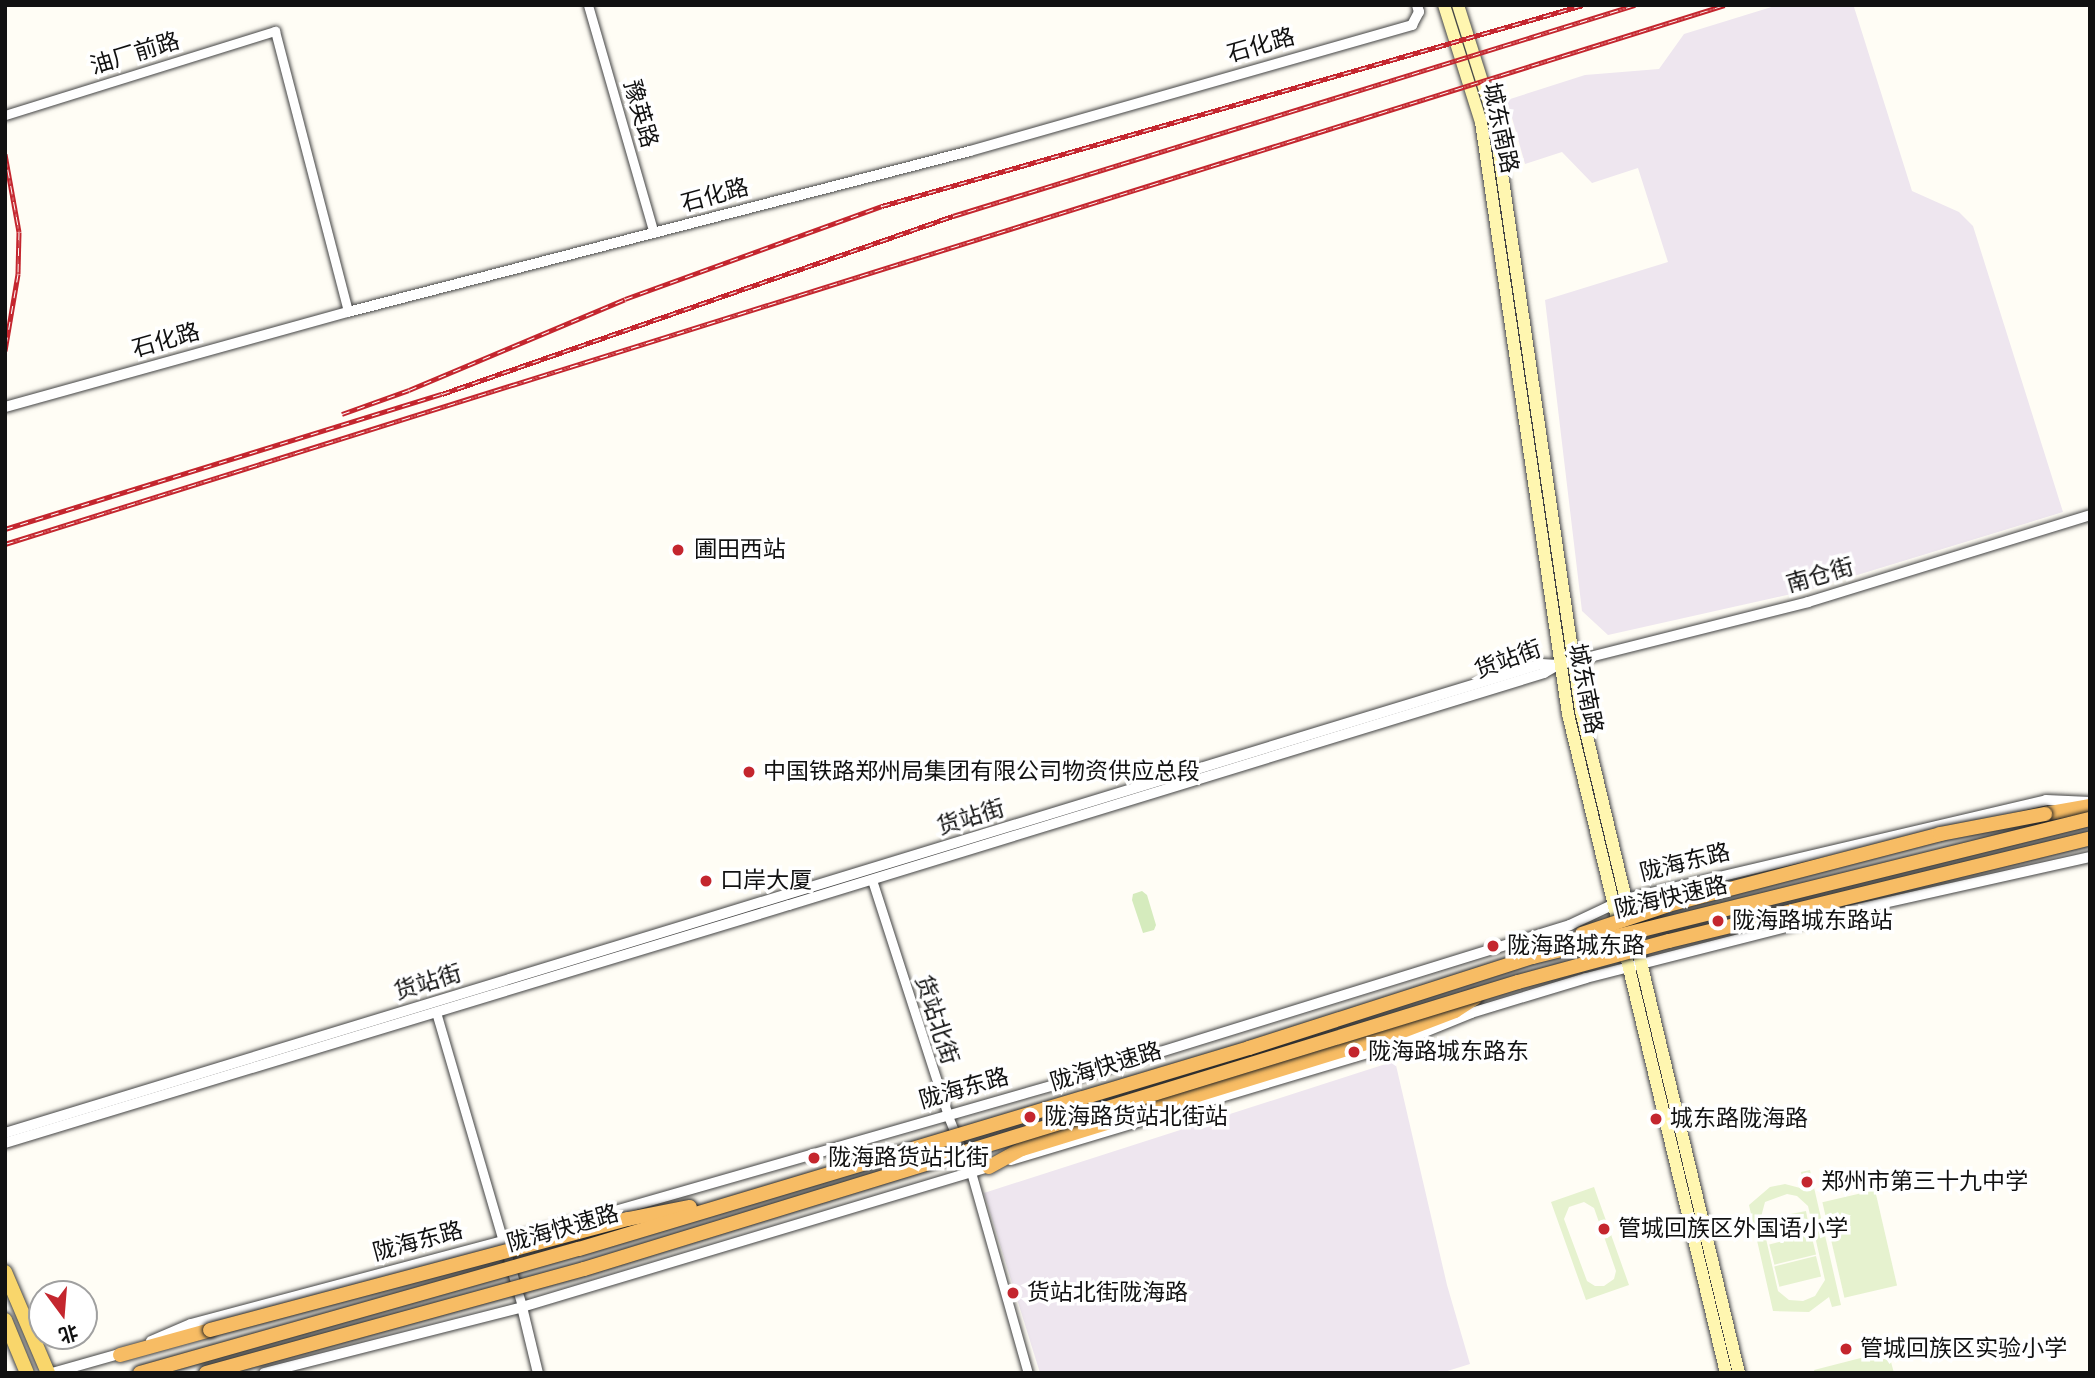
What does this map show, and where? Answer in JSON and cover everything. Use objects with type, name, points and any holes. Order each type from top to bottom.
[{"type":"highway","points":[[1464,979],[1532,950],[1668,905],[1940,834],[2090,804]]},
{"type":"highway","name":"陇海快速路","points":[[140,1373],[567,1252],[1236,1052],[1464,979],[1607,937],[2090,818]]},
{"type":"highway","name":"陇海快速路","points":[[206,1373],[584,1269],[1481,993],[1669,941],[2090,838]]},
{"type":"highway","points":[[2042,850],[2090,845]]},
{"type":"highway","points":[[989,1167],[1022,1149],[1387,1037],[1455,1011],[1481,993]]},
{"type":"highway","points":[[120,1354],[628,1219],[753,1196]]},
{"type":"main road","name":"城东南路","points":[[1444,5],[1478,110],[1485,147],[1565,663],[1619,902],[1628,967],[1726,1373]]},
{"type":"main road","name":"城东南路","points":[[1458,5],[1490,106],[1498,145],[1565,663]]},
{"type":"main road","name":"城东南路","points":[[1619,902],[1642,964],[1740,1373]]},
{"type":"main road","points":[[5,1272],[50,1373]]},
{"type":"main road","points":[[5,1320],[27,1373]]},
{"type":"street","name":"豫英路","points":[[588,5],[654,233]]},
{"type":"street","name":"石化路","points":[[5,407],[348,312],[970,151],[1412,25],[1419,12],[1417,5]]},
{"type":"street","name":"油厂前路","points":[[5,114],[275,31],[348,312]]},
{"type":"street","name":"南仓街","points":[[1565,663],[1808,602],[2090,515]]},
{"type":"street","name":"货站街","points":[[5,1143],[872,880],[1544,673],[1565,663]]},
{"type":"street","name":"货站街","points":[[5,1133],[1541,664],[1565,663]]},
{"type":"street","name":"陇海东路","points":[[50,1373],[120,1354],[191,1324],[502,1241],[948,1116],[1502,947],[1570,925],[1619,902],[2046,800],[2090,804]]},
{"type":"street","points":[[264,1373],[522,1307],[1385,1048],[1471,1013],[1628,967],[1848,911],[2090,858]]},
{"type":"street","name":"货站北街","points":[[872,880],[948,1116],[971,1172],[1028,1373]]},
{"type":"street","points":[[436,1012],[522,1307],[538,1373]]},
{"type":"shaded area","points":[[1778,5],[1859,5],[1854,7],[1912,191],[1959,212],[1973,226],[2063,512],[1805,591],[1608,635],[1582,611],[1545,300],[1668,262],[1638,168],[1592,183],[1562,152],[1525,164],[1507,100],[1585,75],[1659,69],[1684,34]]},
{"type":"shaded area","points":[[1395,1061],[1447,1285],[1470,1364],[1441,1373],[1040,1373],[984,1193]]},
{"type":"green space","points":[[1142,891],[1147,895],[1156,925],[1154,930],[1143,933],[1132,900],[1133,894]]},
{"type":"green space","points":[[1810,1170],[1841,1305],[1832,1307],[1829,1297],[1809,1312],[1773,1311],[1749,1205],[1770,1187],[1785,1184],[1804,1189],[1801,1172]],"holes":[[[1787,1194],[1797,1196],[1808,1206],[1825,1280],[1815,1296],[1803,1301],[1789,1300],[1778,1291],[1761,1217],[1765,1202]]]},
{"type":"green space","points":[[1594,1187],[1629,1285],[1586,1300],[1551,1202]],"holes":[[[1584,1202],[1594,1208],[1616,1271],[1614,1279],[1604,1286],[1595,1286],[1587,1281],[1564,1219],[1569,1207]]]},
{"type":"green space","points":[[1875,1190],[1897,1285],[1844,1298],[1822,1202]]},
{"type":"green space","points":[[1806,1211],[1810,1231],[1768,1239],[1764,1219]]},
{"type":"green space","points":[[1811,1234],[1816,1254],[1774,1265],[1769,1244]]},
{"type":"green space","points":[[1816,1256],[1821,1276],[1779,1287],[1774,1266]]},
{"type":"green space","points":[[1888,1351],[1894,1373],[1815,1373],[1814,1370]]},
{"type":"railway","points":[[342,414],[409,390],[625,299],[882,206],[1583,5]]},
{"type":"railway","points":[[5,529],[442,394],[953,216],[1635,5]]},
{"type":"railway","points":[[5,544],[1725,5]]},
{"type":"railway","points":[[5,154],[19,232],[18,274],[5,351]]},
{"type":"place","name":"圃田西站","points":[[678,550]]},
{"type":"place","name":"中国铁路郑州局集团有限公司物资供应总段","points":[[749,772]]},
{"type":"place","name":"口岸大厦","points":[[706,881]]},
{"type":"place","name":"陇海路城东路站","points":[[1718,921]]},
{"type":"place","name":"陇海路城东路","points":[[1493,946]]},
{"type":"place","name":"陇海路城东路东","points":[[1354,1052]]},
{"type":"place","name":"陇海路货站北街站","points":[[1030,1117]]},
{"type":"place","name":"城东路陇海路","points":[[1656,1119]]},
{"type":"place","name":"陇海路货站北街","points":[[814,1158]]},
{"type":"place","name":"郑州市第三十九中学","points":[[1807,1182]]},
{"type":"place","name":"管城回族区外国语小学","points":[[1604,1229]]},
{"type":"place","name":"货站北街陇海路","points":[[1013,1293]]},
{"type":"place","name":"管城回族区实验小学","points":[[1846,1349]]}]
